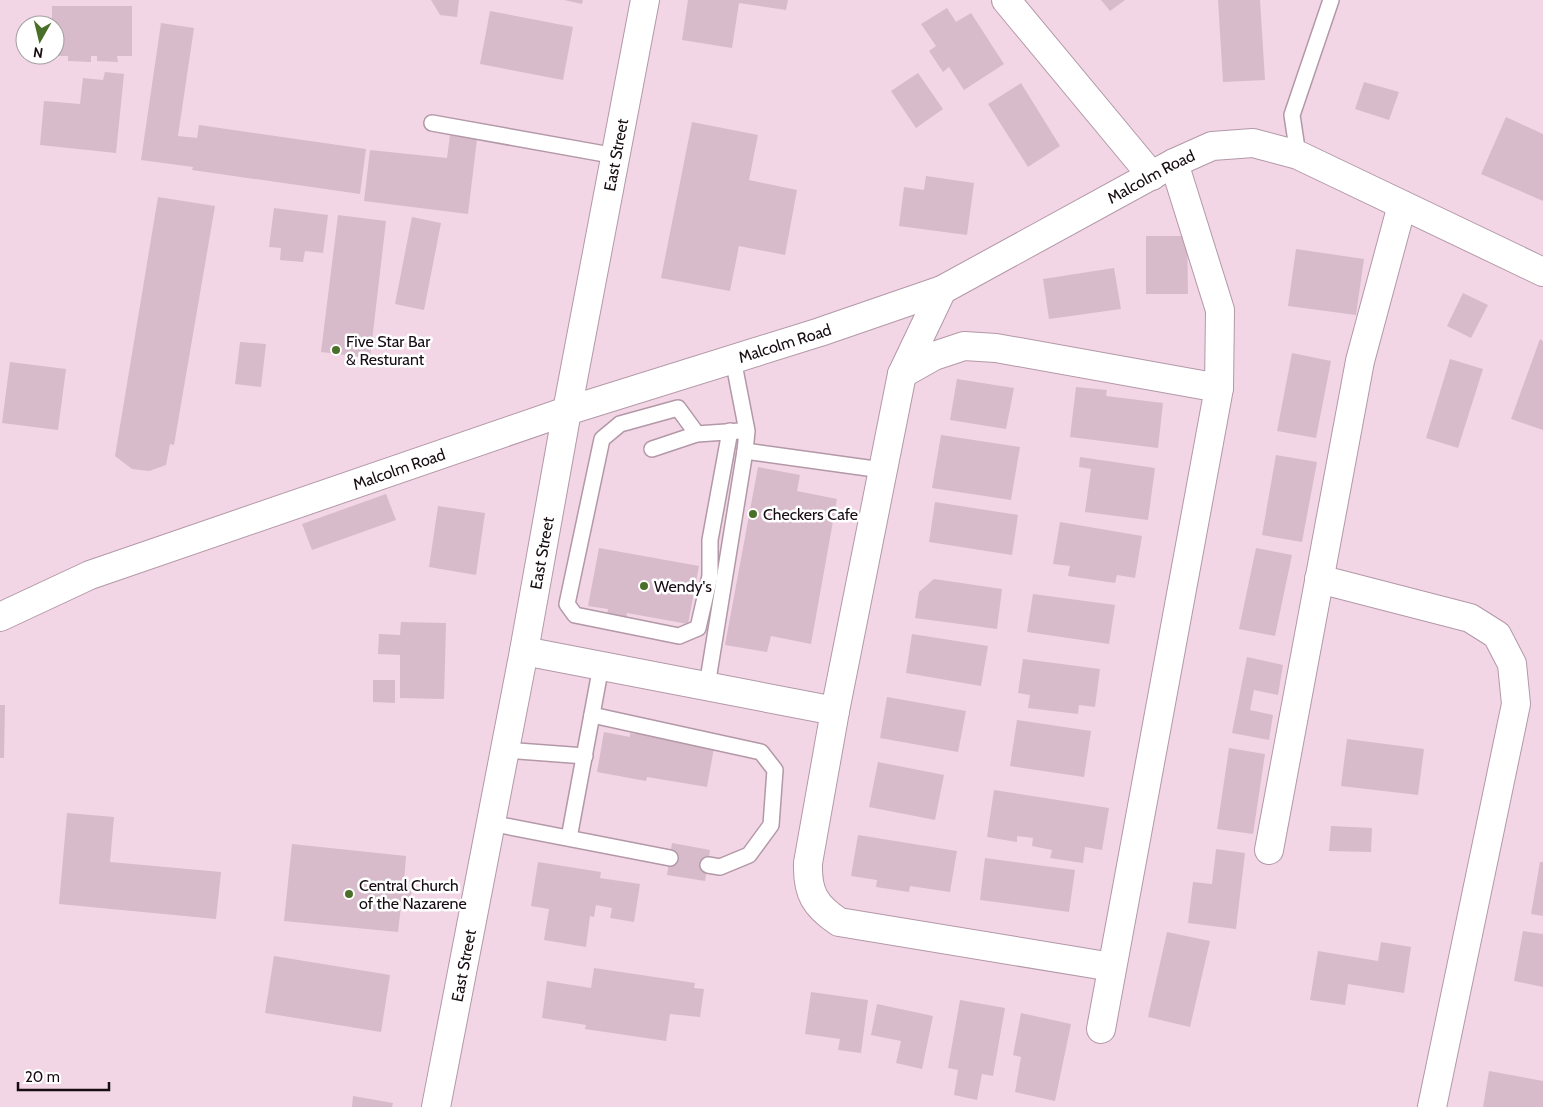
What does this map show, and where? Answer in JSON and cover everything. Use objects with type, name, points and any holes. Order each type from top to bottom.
[{"type":"street","name":"East Street","points":[[436,1107],[524,651],[567,411],[645,0]]},
{"type":"street","points":[[1006,0],[1163,170],[1220,310],[1219,388],[1101,1028]]},
{"type":"street","name":"Malcolm Road","points":[[0,617],[90,575],[567,411],[820,332],[942,290],[1163,170],[1212,146],[1253,143],[1298,155],[1543,272]]},
{"type":"street","points":[[1269,850],[1360,361],[1402,205]]},
{"type":"street","points":[[942,290],[902,374],[835,711],[808,863],[808,882],[814,898],[824,912],[839,922],[1112,967]]},
{"type":"street","points":[[902,374],[934,356],[964,346],[996,348],[1219,388]]},
{"type":"street","points":[[1320,579],[1470,618],[1496,635],[1512,664],[1516,704],[1432,1107]]},
{"type":"street","points":[[524,651],[835,711]]},
{"type":"lane","points":[[1298,155],[1292,115],[1332,0]]},
{"type":"lane","points":[[432,123],[616,156]]},
{"type":"lane","points":[[707,686],[745,451],[746,431],[732,359]]},
{"type":"lane","points":[[697,434],[678,408],[620,424],[602,438],[567,604],[575,615],[679,636],[698,628],[710,576],[710,540],[730,431]]},
{"type":"lane","points":[[652,449],[697,434],[746,431]]},
{"type":"lane","points":[[745,451],[882,470]]},
{"type":"lane","points":[[569,838],[601,666]]},
{"type":"lane","points":[[592,715],[761,752],[775,770],[771,825],[748,856],[720,867],[708,865]]},
{"type":"lane","points":[[505,750],[584,756]]},
{"type":"lane","points":[[490,823],[670,858]]},
{"type":"building","points":[[431,0],[459,0],[457,17],[440,15]]},
{"type":"building","points":[[564,0],[583,0],[582,4]]},
{"type":"building","points":[[688,0],[788,0],[786,10],[739,3],[732,48],[682,40]]},
{"type":"building","points":[[1101,0],[1125,0],[1110,11]]},
{"type":"building","points":[[1218,0],[1260,0],[1265,80],[1223,82]]},
{"type":"building","points":[[52,6],[132,6],[132,56],[117,56],[118,62],[97,61],[97,56],[91,56],[91,62],[68,61],[68,56],[65,56],[65,15],[52,15]]},
{"type":"building","points":[[947,8],[956,22],[971,13],[1004,64],[964,90],[949,67],[943,72],[929,51],[936,46],[921,24]]},
{"type":"building","points":[[490,11],[573,27],[563,80],[480,64]]},
{"type":"building","points":[[161,23],[194,28],[178,136],[197,138],[199,125],[366,149],[360,194],[192,170],[193,167],[141,160]]},
{"type":"building","points":[[105,72],[124,74],[116,153],[40,145],[44,101],[80,104],[83,78],[103,80]]},
{"type":"building","points":[[918,73],[943,109],[916,128],[891,91]]},
{"type":"building","points":[[1364,82],[1399,92],[1389,120],[1355,109]]},
{"type":"building","points":[[1021,83],[1060,146],[1028,167],[988,104]]},
{"type":"building","points":[[1506,117],[1543,134],[1543,201],[1481,174]]},
{"type":"building","points":[[692,122],[758,135],[749,180],[797,190],[785,255],[739,246],[730,291],[661,278]]},
{"type":"building","points":[[450,135],[477,139],[468,214],[364,201],[370,150],[447,158]]},
{"type":"building","points":[[926,176],[974,183],[967,235],[899,226],[904,187],[924,190]]},
{"type":"building","points":[[158,197],[215,206],[174,445],[170,444],[166,465],[149,471],[132,469],[115,456]]},
{"type":"building","points":[[274,208],[328,215],[323,253],[305,251],[303,262],[280,260],[281,248],[269,247]]},
{"type":"building","points":[[338,215],[386,221],[370,358],[321,352]]},
{"type":"building","points":[[412,217],[441,223],[424,310],[395,304]]},
{"type":"building","points":[[1146,236],[1187,236],[1188,294],[1146,294]]},
{"type":"building","points":[[1296,249],[1364,259],[1356,315],[1288,306]]},
{"type":"building","points":[[1114,268],[1121,309],[1049,319],[1043,279]]},
{"type":"building","points":[[1463,293],[1488,305],[1471,338],[1447,326]]},
{"type":"building","points":[[1540,339],[1543,341],[1543,430],[1511,419]]},
{"type":"building","points":[[240,342],[266,344],[261,387],[235,384]]},
{"type":"building","points":[[1292,353],[1331,361],[1316,438],[1277,431]]},
{"type":"building","points":[[1450,359],[1483,369],[1458,448],[1426,438]]},
{"type":"building","points":[[10,362],[66,369],[58,430],[2,423]]},
{"type":"building","points":[[957,379],[1014,388],[1006,429],[950,420]]},
{"type":"building","points":[[1076,387],[1107,390],[1106,396],[1163,403],[1158,448],[1070,437]]},
{"type":"building","points":[[941,435],[1020,447],[1011,500],[932,488]]},
{"type":"building","points":[[1276,455],[1317,462],[1302,542],[1262,535]]},
{"type":"building","points":[[1080,457],[1155,468],[1148,520],[1085,512],[1091,469],[1079,467]]},
{"type":"building","points":[[758,467],[800,475],[797,491],[837,499],[811,644],[771,636],[767,652],[725,645]]},
{"type":"building","points":[[386,494],[396,520],[312,550],[302,524]]},
{"type":"building","points":[[935,502],[1018,515],[1012,555],[929,542]]},
{"type":"building","points":[[438,506],[485,513],[476,575],[429,567]]},
{"type":"building","points":[[1060,522],[1142,536],[1135,578],[1117,575],[1115,583],[1068,576],[1070,566],[1053,564]]},
{"type":"building","name":"Wendy's","points":[[599,548],[699,566],[688,624],[627,613],[626,620],[607,616],[608,609],[588,606]]},
{"type":"building","points":[[1256,548],[1292,555],[1275,636],[1239,629]]},
{"type":"building","points":[[934,579],[1002,589],[997,629],[915,618],[919,592]]},
{"type":"building","points":[[1033,594],[1115,605],[1109,644],[1027,632]]},
{"type":"building","points":[[401,622],[446,623],[444,699],[400,698],[400,655],[378,654],[379,634],[400,635]]},
{"type":"building","points":[[912,634],[988,646],[981,686],[906,673]]},
{"type":"building","points":[[1247,657],[1283,665],[1278,695],[1254,690],[1250,710],[1273,715],[1269,740],[1232,733]]},
{"type":"building","points":[[1023,659],[1100,669],[1095,707],[1079,705],[1078,714],[1028,708],[1030,695],[1018,693]]},
{"type":"building","points":[[373,680],[395,680],[395,703],[373,702]]},
{"type":"building","points":[[887,697],[966,711],[958,752],[880,738]]},
{"type":"building","points":[[0,705],[5,705],[4,758],[0,758]]},
{"type":"building","points":[[1017,720],[1091,731],[1084,777],[1010,766]]},
{"type":"building","points":[[636,729],[650,731],[649,736],[714,748],[707,787],[647,777],[646,781],[597,772],[604,732],[630,737],[630,733],[635,734]]},
{"type":"building","points":[[1347,739],[1424,749],[1418,795],[1341,786]]},
{"type":"building","points":[[1229,748],[1265,754],[1253,834],[1217,829]]},
{"type":"building","points":[[878,762],[944,775],[935,820],[869,807]]},
{"type":"building","points":[[994,790],[1109,808],[1102,850],[1085,847],[1083,863],[1050,858],[1052,850],[1032,846],[1033,838],[1017,836],[1017,842],[987,837]]},
{"type":"building","points":[[67,813],[114,817],[110,862],[221,872],[216,919],[59,904]]},
{"type":"building","points":[[1331,826],[1372,828],[1371,852],[1329,851]]},
{"type":"building","points":[[858,835],[957,851],[950,892],[910,886],[909,892],[876,887],[877,880],[851,876]]},
{"type":"building","points":[[672,843],[710,850],[705,881],[667,875]]},
{"type":"building","name":"Central Church of the Nazarene","points":[[292,844],[406,856],[404,882],[412,883],[410,907],[401,906],[398,932],[284,921]]},
{"type":"building","points":[[1216,849],[1245,853],[1236,929],[1188,923],[1193,882],[1212,884]]},
{"type":"building","points":[[985,858],[1075,870],[1069,912],[980,900]]},
{"type":"building","points":[[538,862],[601,872],[600,878],[640,884],[634,922],[610,918],[612,908],[596,905],[594,917],[590,916],[586,947],[544,940],[549,909],[531,906]]},
{"type":"building","points":[[1540,862],[1543,862],[1543,916],[1531,914]]},
{"type":"building","points":[[1523,931],[1543,934],[1543,987],[1514,981]]},
{"type":"building","points":[[1167,932],[1210,941],[1190,1027],[1148,1017]]},
{"type":"building","points":[[1381,942],[1411,947],[1404,993],[1348,984],[1345,1005],[1310,1000],[1318,951],[1378,961]]},
{"type":"building","points":[[274,956],[390,975],[381,1032],[265,1013]]},
{"type":"building","points":[[594,968],[695,983],[694,988],[704,989],[700,1017],[670,1014],[666,1041],[585,1029],[586,1025],[542,1018],[547,981],[591,988]]},
{"type":"building","points":[[811,992],[868,1000],[861,1053],[838,1050],[840,1039],[805,1034]]},
{"type":"building","points":[[960,1000],[1005,1008],[993,1076],[982,1074],[977,1100],[954,1095],[958,1070],[948,1068]]},
{"type":"building","points":[[877,1004],[933,1016],[922,1069],[896,1063],[901,1041],[871,1035]]},
{"type":"building","points":[[1021,1013],[1071,1024],[1055,1101],[1015,1092],[1021,1057],[1013,1055]]},
{"type":"building","points":[[1489,1071],[1543,1081],[1543,1107],[1483,1107]]},
{"type":"building","points":[[353,1096],[393,1103],[392,1107],[352,1107]]},
{"type":"place","name":"Five Star Bar & Resturant","points":[[336,350]]},
{"type":"place","name":"Checkers Cafe","points":[[753,514]]},
{"type":"place","name":"Wendy's","points":[[644,586]]},
{"type":"place","name":"Central Church of the Nazarene","points":[[349,894]]}]
